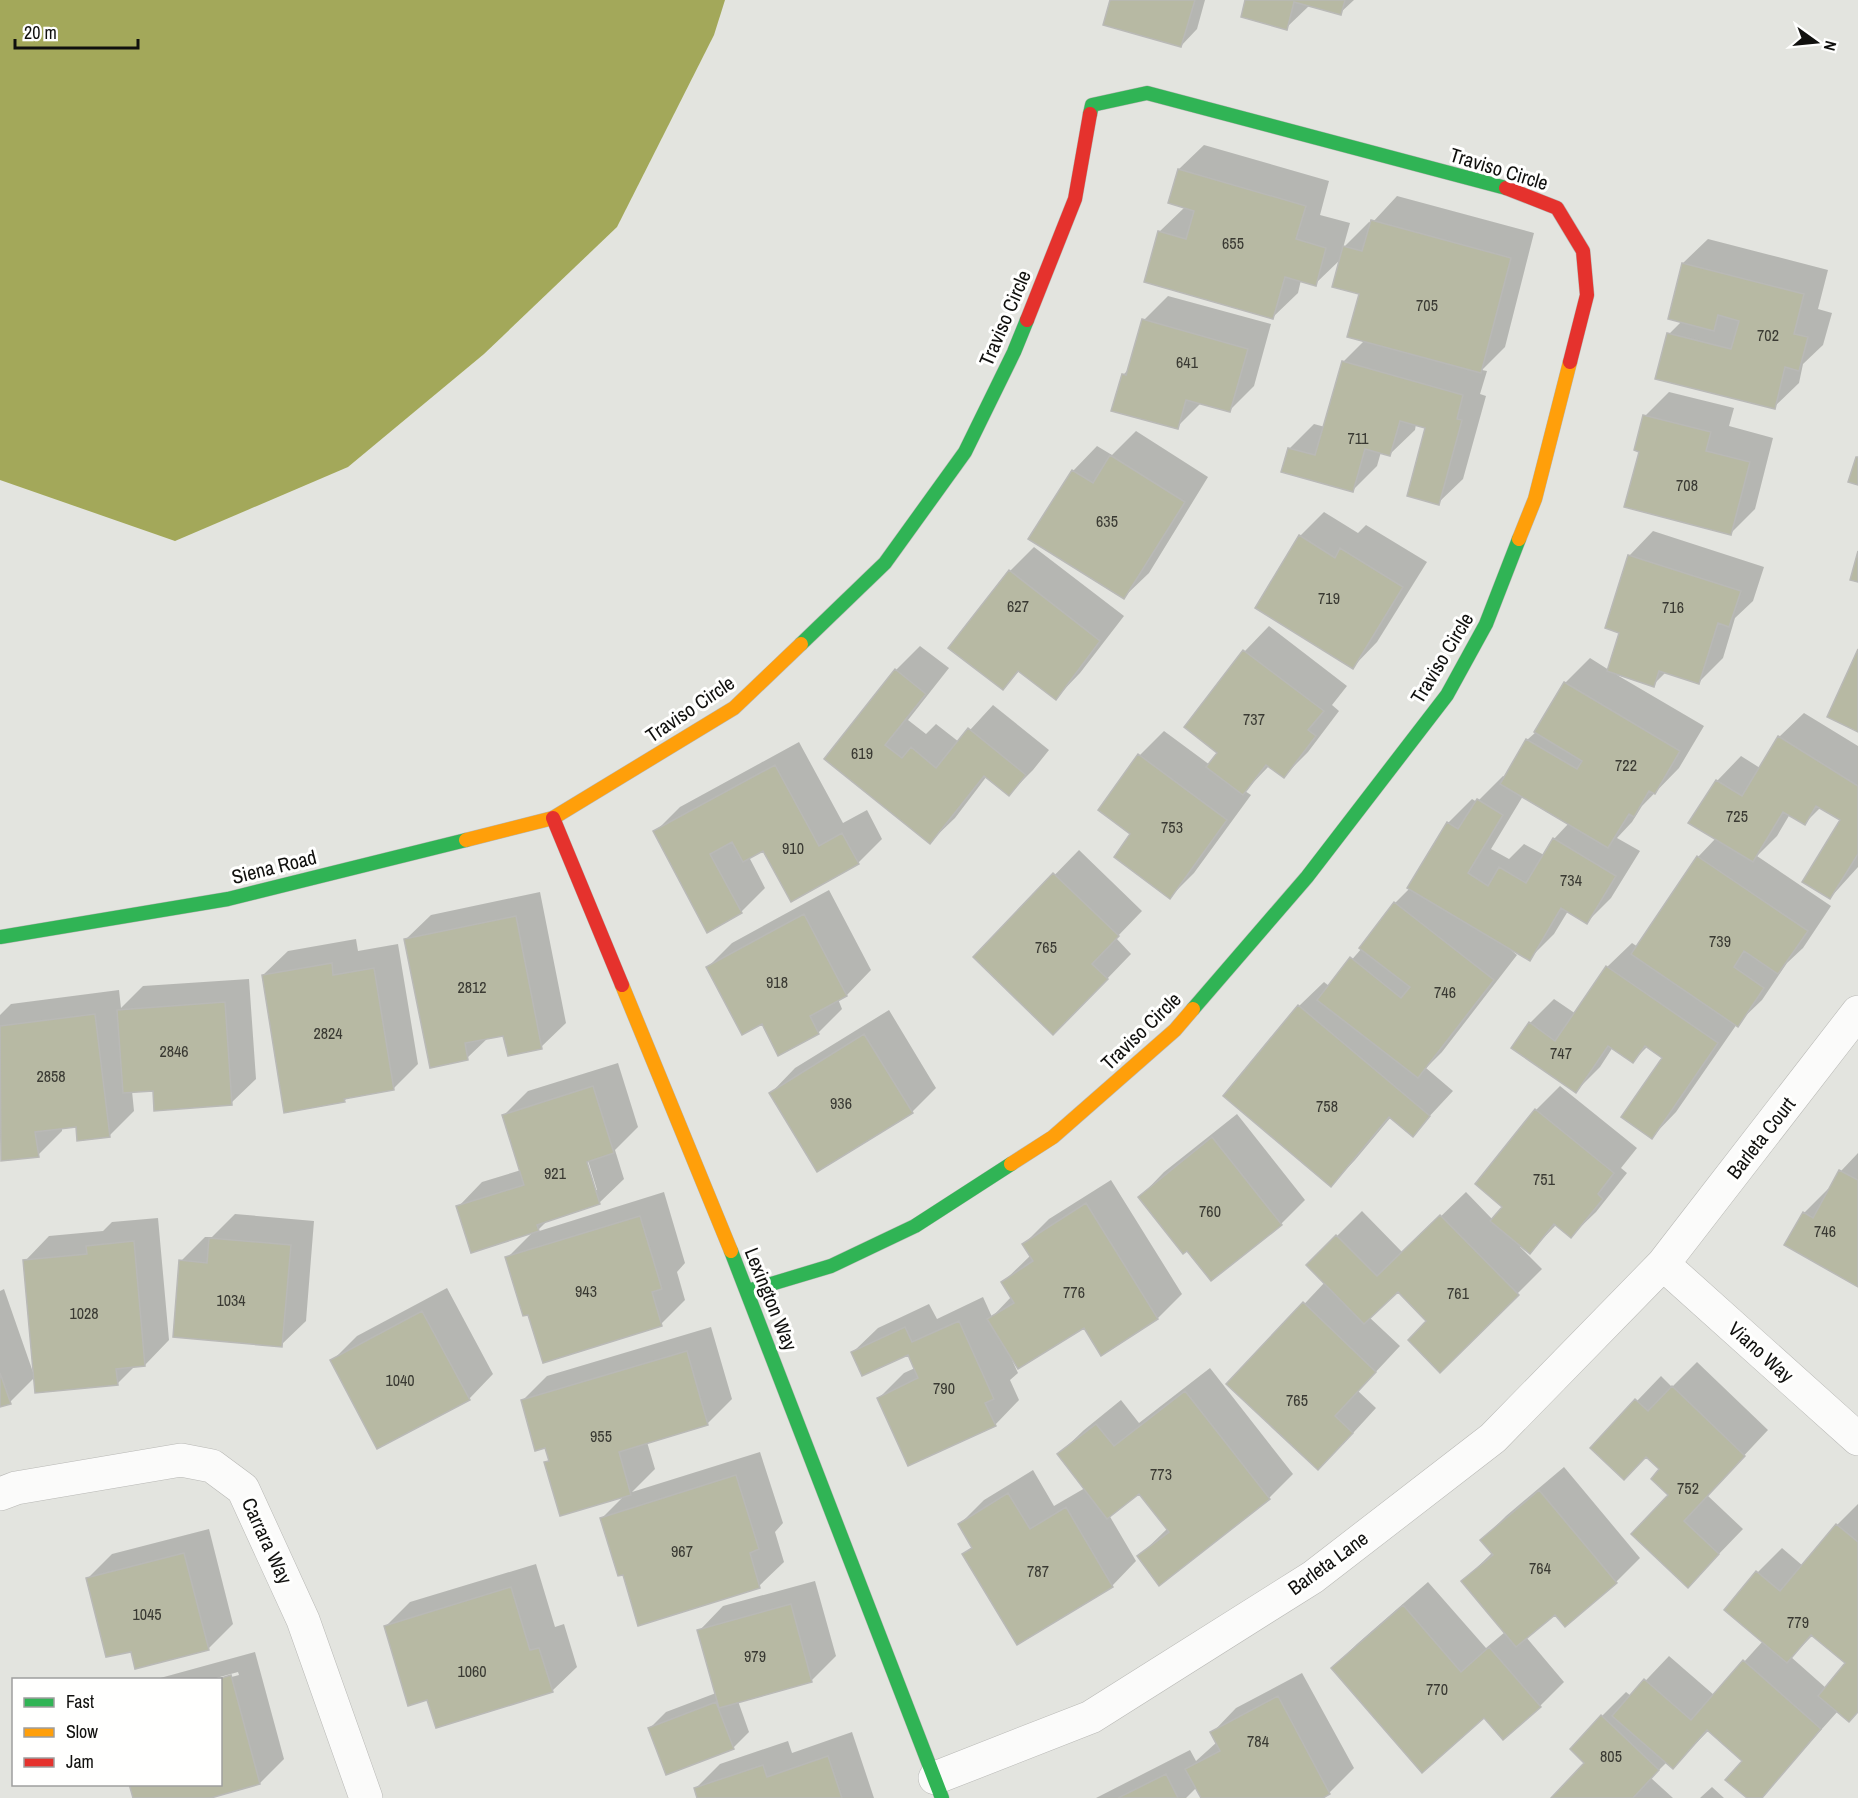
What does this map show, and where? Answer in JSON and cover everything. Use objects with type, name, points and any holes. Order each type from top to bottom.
[{"type":"street","name":"Traviso Circle","points":[[553,818],[734,708],[885,562],[965,452],[1014,352],[1075,199],[1092,105],[1147,93],[1519,192],[1557,208],[1583,251],[1587,295],[1535,499],[1486,624],[1447,695],[1307,877],[1175,1030],[1053,1137],[915,1226],[831,1266],[748,1291]]},
{"type":"street","name":"Siena Road","points":[[0,937],[228,898],[553,818]]},
{"type":"street","name":"Lexington Way","points":[[553,818],[748,1291],[938,1788]]},
{"type":"street","name":"Barleta Court","points":[[1663,1264],[1858,1012]]},
{"type":"street","name":"Viano Way","points":[[1663,1264],[1858,1439]]},
{"type":"street","name":"Barleta Lane","points":[[938,1788],[1091,1717],[1313,1576],[1493,1438],[1663,1264]]},
{"type":"street","name":"Carrara Way","points":[[0,1494],[16,1488],[181,1460],[212,1466],[243,1489],[303,1620],[366,1798]]},
{"type":"shaded area","points":[[0,0],[725,0],[714,35],[617,227],[484,354],[348,467],[175,541],[0,480]]},
{"type":"building","points":[[1110,0],[1195,0],[1181,47],[1103,25]]},
{"type":"building","points":[[1245,0],[1345,0],[1341,15],[1294,2],[1287,30],[1241,17]]},
{"type":"building","points":[[1178,169],[1306,206],[1296,239],[1326,248],[1316,286],[1285,277],[1273,319],[1144,282],[1158,231],[1186,239],[1194,211],[1168,203]]},
{"type":"building","points":[[1371,220],[1511,258],[1481,373],[1347,337],[1359,294],[1332,287],[1343,246],[1362,251]]},
{"type":"building","points":[[1682,263],[1804,294],[1794,334],[1808,337],[1799,371],[1785,367],[1775,409],[1655,379],[1667,333],[1731,349],[1739,321],[1718,315],[1714,331],[1668,319]]},
{"type":"building","points":[[1142,319],[1248,349],[1230,412],[1186,400],[1178,429],[1111,411],[1122,374],[1126,375]]},
{"type":"building","points":[[1342,361],[1463,395],[1457,419],[1462,420],[1439,505],[1407,496],[1425,428],[1400,421],[1390,456],[1365,449],[1353,492],[1281,472],[1288,448],[1315,455]]},
{"type":"building","points":[[1643,415],[1711,432],[1706,451],[1750,462],[1731,535],[1624,507],[1639,452],[1634,450]]},
{"type":"building","points":[[1110,455],[1185,502],[1124,599],[1028,539],[1072,470],[1093,483]]},
{"type":"building","points":[[1856,457],[1858,457],[1858,485],[1848,482]]},
{"type":"building","points":[[1299,535],[1335,558],[1340,548],[1403,587],[1353,669],[1255,608]]},
{"type":"building","points":[[1858,551],[1858,582],[1850,580]]},
{"type":"building","points":[[1628,555],[1741,591],[1729,627],[1718,623],[1699,684],[1659,671],[1654,687],[1607,671],[1619,633],[1605,628]]},
{"type":"building","points":[[1009,570],[1100,641],[1056,700],[1018,671],[1003,690],[948,648]]},
{"type":"building","points":[[1858,649],[1858,732],[1827,717]]},
{"type":"building","points":[[1243,650],[1324,711],[1308,730],[1316,736],[1284,778],[1266,765],[1243,795],[1206,767],[1217,753],[1184,727]]},
{"type":"building","points":[[895,669],[926,694],[885,745],[902,758],[911,747],[936,768],[968,728],[1026,775],[1009,796],[984,776],[930,844],[824,759]]},
{"type":"building","points":[[1564,682],[1680,751],[1655,794],[1649,791],[1634,817],[1629,814],[1608,848],[1500,784],[1526,739],[1577,769],[1582,761],[1534,732]]},
{"type":"building","points":[[1778,736],[1858,786],[1858,854],[1830,899],[1802,882],[1840,820],[1816,806],[1805,825],[1783,812],[1753,862],[1688,823],[1716,780],[1742,796]]},
{"type":"building","points":[[1138,754],[1227,820],[1170,899],[1114,857],[1130,834],[1098,810]]},
{"type":"building","points":[[775,765],[819,846],[842,833],[859,864],[791,902],[763,851],[743,862],[732,842],[710,854],[742,913],[707,933],[653,831]]},
{"type":"building","points":[[1477,799],[1503,815],[1468,873],[1488,886],[1499,867],[1526,883],[1553,838],[1616,876],[1587,924],[1561,908],[1530,961],[1407,888],[1447,822],[1458,829]]},
{"type":"building","points":[[1697,856],[1808,931],[1778,974],[1744,951],[1734,967],[1764,988],[1738,1027],[1631,954]]},
{"type":"building","points":[[1053,873],[1119,936],[1092,964],[1108,979],[1053,1035],[973,957]]},
{"type":"building","points":[[1394,902],[1494,980],[1418,1078],[1317,1000],[1350,957],[1401,998],[1410,987],[1359,948]]},
{"type":"building","points":[[804,914],[847,996],[810,1016],[819,1034],[778,1056],[762,1024],[742,1035],[706,967]]},
{"type":"building","points":[[516,916],[542,1049],[508,1056],[503,1036],[465,1043],[468,1060],[430,1068],[404,939]]},
{"type":"building","points":[[332,963],[333,975],[374,968],[394,1090],[284,1113],[262,975]]},
{"type":"building","points":[[1606,966],[1718,1043],[1652,1139],[1621,1117],[1662,1058],[1645,1046],[1633,1063],[1608,1046],[1576,1093],[1511,1048],[1529,1022],[1555,1041]]},
{"type":"building","points":[[225,1002],[232,1105],[154,1111],[153,1091],[123,1093],[117,1010]]},
{"type":"building","points":[[1298,1005],[1430,1116],[1413,1137],[1389,1117],[1331,1187],[1223,1096]]},
{"type":"building","points":[[95,1014],[110,1137],[77,1141],[76,1127],[35,1132],[39,1157],[1,1161],[0,1026]]},
{"type":"building","points":[[864,1034],[913,1113],[817,1172],[769,1093]]},
{"type":"building","points":[[593,1086],[614,1153],[587,1162],[600,1204],[537,1225],[539,1231],[471,1253],[456,1206],[524,1185],[502,1115]]},
{"type":"building","points":[[1535,1109],[1614,1173],[1598,1194],[1603,1199],[1571,1238],[1554,1224],[1530,1254],[1490,1221],[1502,1207],[1475,1184]]},
{"type":"building","points":[[1212,1137],[1282,1225],[1211,1281],[1187,1251],[1183,1254],[1138,1197]]},
{"type":"building","points":[[1839,1170],[1858,1180],[1858,1287],[1784,1245],[1803,1212],[1813,1218]]},
{"type":"building","points":[[1086,1203],[1158,1319],[1101,1356],[1084,1328],[1018,1369],[987,1319],[1014,1303],[1001,1282],[1033,1261],[1022,1244]]},
{"type":"building","points":[[1440,1215],[1519,1295],[1440,1373],[1408,1340],[1426,1321],[1398,1292],[1364,1324],[1306,1265],[1336,1235],[1377,1276]]},
{"type":"building","points":[[640,1216],[662,1289],[652,1292],[662,1326],[543,1363],[528,1315],[523,1316],[505,1257]]},
{"type":"building","points":[[209,1238],[291,1245],[282,1347],[173,1337],[179,1260],[207,1263]]},
{"type":"building","points":[[134,1241],[145,1366],[116,1369],[118,1385],[35,1393],[23,1260],[87,1254],[86,1246]]},
{"type":"building","points":[[1303,1302],[1376,1372],[1335,1416],[1353,1433],[1318,1470],[1226,1384]]},
{"type":"building","points":[[422,1311],[470,1400],[377,1449],[330,1360]]},
{"type":"building","points":[[959,1321],[994,1399],[985,1403],[996,1426],[908,1466],[877,1398],[918,1378],[908,1355],[862,1376],[851,1352],[905,1327],[912,1342]]},
{"type":"building","points":[[687,1351],[708,1425],[619,1452],[631,1495],[560,1516],[544,1462],[549,1461],[545,1448],[535,1451],[521,1400]]},
{"type":"building","points":[[0,1373],[11,1404],[0,1407]]},
{"type":"building","points":[[1672,1386],[1745,1456],[1684,1521],[1719,1554],[1688,1588],[1631,1534],[1668,1495],[1651,1479],[1659,1469],[1646,1457],[1624,1480],[1590,1448],[1635,1399],[1648,1411]]},
{"type":"building","points":[[1185,1391],[1270,1499],[1159,1586],[1137,1556],[1169,1532],[1139,1494],[1107,1519],[1057,1454],[1096,1424],[1114,1446]]},
{"type":"building","points":[[736,1475],[759,1549],[750,1553],[760,1588],[638,1626],[623,1575],[618,1576],[600,1518]]},
{"type":"building","points":[[1539,1490],[1617,1583],[1565,1627],[1555,1615],[1516,1647],[1461,1581],[1493,1555],[1480,1540]]},
{"type":"building","points":[[1008,1493],[1030,1529],[1066,1507],[1113,1587],[1017,1645],[962,1554],[972,1548],[958,1524]]},
{"type":"building","points":[[1836,1524],[1858,1542],[1858,1712],[1849,1722],[1818,1696],[1845,1663],[1811,1635],[1787,1663],[1724,1610],[1756,1571],[1780,1591]]},
{"type":"building","points":[[184,1553],[209,1650],[135,1669],[131,1652],[106,1657],[86,1578]]},
{"type":"building","points":[[511,1587],[530,1650],[539,1648],[553,1692],[436,1728],[427,1700],[408,1706],[384,1626]]},
{"type":"building","points":[[791,1604],[812,1682],[719,1708],[697,1630]]},
{"type":"building","points":[[1403,1605],[1461,1672],[1489,1647],[1541,1707],[1503,1740],[1484,1718],[1422,1773],[1331,1668]]},
{"type":"building","points":[[1743,1660],[1821,1729],[1762,1798],[1747,1798],[1725,1780],[1742,1761],[1707,1730],[1673,1769],[1612,1716],[1644,1679],[1691,1720]]},
{"type":"building","points":[[231,1675],[260,1784],[211,1798],[133,1798],[130,1786],[222,1786],[221,1678]]},
{"type":"building","points":[[1278,1696],[1330,1794],[1323,1798],[1201,1798],[1185,1769],[1220,1751],[1210,1732]]},
{"type":"building","points":[[716,1702],[734,1749],[666,1775],[648,1728]]},
{"type":"building","points":[[1601,1715],[1659,1770],[1633,1798],[1551,1798],[1584,1763],[1570,1749]]},
{"type":"building","points":[[828,1756],[842,1798],[697,1798],[694,1788],[763,1765],[767,1777]]},
{"type":"building","points":[[1166,1774],[1178,1798],[1118,1798]]},
{"type":"traffic: fast","points":[[1090,114],[1092,105],[1147,93],[1506,188]]},
{"type":"traffic: fast","points":[[801,644],[885,563],[965,452],[1014,352],[1027,320]]},
{"type":"traffic: fast","points":[[1193,1009],[1307,877],[1447,695],[1486,624],[1519,539]]},
{"type":"traffic: fast","points":[[0,937],[228,899],[466,840]]},
{"type":"traffic: fast","points":[[748,1291],[831,1266],[915,1226],[1011,1164]]},
{"type":"traffic: fast","points":[[731,1251],[942,1798]]},
{"type":"traffic: slow","points":[[1519,539],[1535,499],[1570,362]]},
{"type":"traffic: slow","points":[[466,840],[553,818],[734,708],[801,644]]},
{"type":"traffic: slow","points":[[622,985],[731,1251]]},
{"type":"traffic: slow","points":[[1011,1164],[1053,1137],[1175,1030],[1193,1009]]},
{"type":"traffic: jam","points":[[1027,320],[1075,199],[1090,114]]},
{"type":"traffic: jam","points":[[1506,188],[1557,208],[1583,251],[1587,295],[1570,362]]},
{"type":"traffic: jam","points":[[553,818],[622,985]]}]
